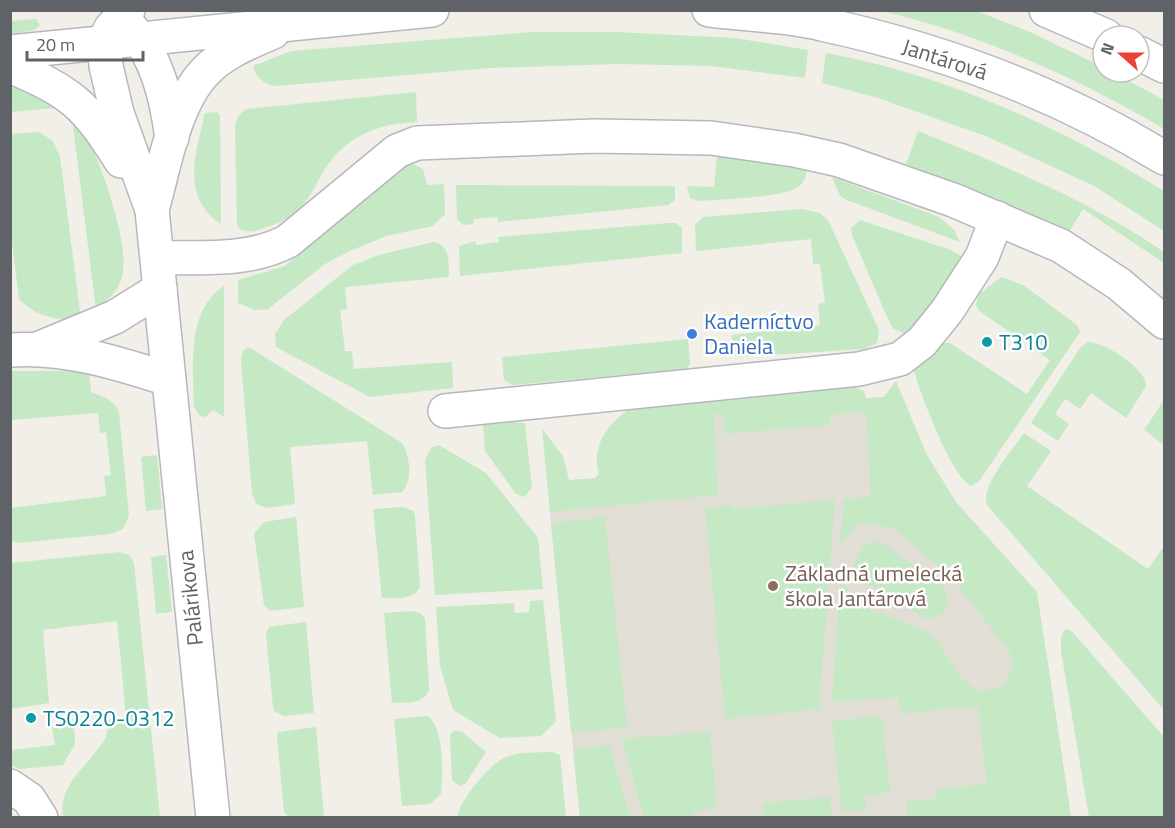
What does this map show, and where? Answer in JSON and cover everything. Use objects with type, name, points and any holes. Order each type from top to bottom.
[{"type":"street","points":[[10,52],[119,23],[292,23],[432,10]]},
{"type":"street","name":"Jantárová","points":[[709,10],[820,23],[912,47],[983,71],[1050,98],[1164,158]]},
{"type":"street","points":[[1046,10],[1091,30]]},
{"type":"street","points":[[119,23],[162,82],[172,139]]},
{"type":"street","points":[[119,23],[106,66],[117,113],[152,210]]},
{"type":"street","points":[[152,210],[183,105],[206,70],[236,50],[292,23]]},
{"type":"street","points":[[10,66],[66,94],[92,116],[152,210]]},
{"type":"street","points":[[25,349],[115,317],[159,274],[229,256],[273,249],[288,241],[397,151],[417,143],[438,140],[594,136],[720,139],[839,160],[897,178],[1061,246],[1119,284],[1164,322]]},
{"type":"street","name":"Palárikova","points":[[152,210],[213,818]]},
{"type":"street","points":[[445,411],[859,369],[900,358],[922,342],[947,311],[982,257],[997,218]]},
{"type":"street","points":[[25,349],[111,361],[168,379]]},
{"type":"street","points":[[10,786],[29,799],[41,818]]},
{"type":"shaded area","name":"Základná umelecká škola Jantárová","points":[[866,398],[1046,650],[1071,817],[580,817],[548,492],[583,491],[649,420]]},
{"type":"green space","points":[[882,11],[977,11],[1032,33],[1091,61],[1091,84],[1134,84],[1164,100],[1164,129],[1063,75],[992,45]]},
{"type":"green space","points":[[36,19],[40,25],[35,30],[11,34],[11,21]]},
{"type":"green space","points":[[532,32],[618,32],[734,38],[808,50],[805,78],[711,66],[618,64],[489,68],[276,86],[261,80],[253,66],[291,51]]},
{"type":"green space","points":[[826,53],[871,63],[959,89],[1043,125],[1084,146],[1164,191],[1164,231],[1094,186],[988,137],[878,98],[822,83]]},
{"type":"green space","points":[[10,84],[66,107],[11,112]]},
{"type":"green space","points":[[416,92],[417,122],[379,128],[361,135],[333,158],[305,203],[296,213],[284,221],[260,229],[250,231],[240,229],[237,225],[235,124],[239,115],[246,109]]},
{"type":"green space","points":[[217,112],[220,116],[221,224],[208,213],[200,200],[194,173],[205,113]]},
{"type":"green space","points":[[82,125],[104,178],[118,222],[124,262],[118,287],[96,310],[73,126]]},
{"type":"green space","points":[[918,131],[1044,185],[1105,216],[1164,252],[1164,263],[1083,209],[1068,234],[981,193],[906,164]]},
{"type":"green space","points":[[39,132],[53,141],[60,157],[81,319],[63,319],[40,314],[19,299],[10,226],[10,134]]},
{"type":"green space","points":[[729,155],[807,170],[800,185],[779,194],[699,201],[690,198],[687,186],[714,187],[717,156]]},
{"type":"green space","points":[[413,164],[423,169],[427,185],[444,184],[445,214],[433,226],[386,236],[350,251],[325,264],[268,309],[255,310],[238,303],[238,280],[285,266],[347,210],[406,166]]},
{"type":"green space","points":[[832,177],[939,217],[954,230],[960,242],[847,200],[840,196]]},
{"type":"green space","points":[[456,185],[675,186],[675,200],[668,205],[498,222],[498,217],[474,219],[473,224],[463,225],[457,219]]},
{"type":"green space","points":[[802,209],[820,213],[828,220],[879,330],[877,343],[864,349],[738,357],[733,355],[732,335],[820,325],[818,304],[825,303],[820,264],[813,264],[811,239],[696,251],[695,225],[703,217]]},
{"type":"green space","points":[[860,220],[951,250],[961,256],[966,263],[913,328],[904,333],[893,329],[852,235],[851,228]]},
{"type":"green space","points":[[676,223],[682,228],[682,253],[460,276],[459,246],[475,241],[476,245],[499,242],[498,237]]},
{"type":"green space","points":[[433,242],[443,246],[446,250],[449,277],[345,287],[347,309],[340,310],[345,351],[352,351],[354,369],[452,362],[453,388],[370,397],[276,347],[275,334],[284,320],[353,265],[379,255]]},
{"type":"green space","points":[[1001,277],[1023,285],[1077,325],[1080,332],[980,480],[972,486],[964,480],[946,452],[913,368],[941,343],[950,343],[1027,394],[1050,360],[978,310],[976,305],[979,294]]},
{"type":"green space","points":[[224,286],[224,417],[213,410],[205,417],[200,416],[194,407],[194,342],[203,310]]},
{"type":"green space","points":[[688,339],[690,364],[686,369],[513,385],[504,380],[502,357]]},
{"type":"green space","points":[[1088,342],[1104,346],[1123,358],[1140,372],[1145,379],[1146,386],[1126,418],[1091,393],[1080,409],[1065,399],[1055,414],[1069,424],[1058,441],[1031,423],[1080,348]]},
{"type":"green space","points":[[249,347],[402,443],[407,454],[409,475],[402,492],[373,495],[367,441],[290,447],[295,504],[266,508],[256,504],[252,494],[241,360],[243,351]]},
{"type":"green space","points":[[11,371],[89,371],[91,392],[107,399],[117,408],[129,516],[123,529],[110,534],[17,543],[11,541],[10,508],[106,496],[104,476],[111,475],[106,432],[100,433],[98,413],[11,420]]},
{"type":"green space","points":[[896,381],[927,455],[956,502],[1037,592],[1071,817],[907,817],[906,802],[935,799],[938,789],[987,784],[978,706],[900,714],[898,697],[832,702],[840,582],[872,610],[920,628],[939,642],[959,676],[978,692],[1004,686],[1013,665],[1011,654],[955,582],[892,528],[859,522],[840,545],[844,499],[871,497],[866,412],[830,415],[830,425],[725,434],[723,414],[714,414],[718,495],[550,512],[542,429],[563,456],[569,480],[596,478],[599,474],[597,455],[599,446],[607,430],[628,410],[851,386],[864,391],[866,398],[884,397]]},
{"type":"green space","points":[[1164,400],[1164,445],[1144,430]]},
{"type":"green space","points":[[525,423],[532,488],[524,497],[516,494],[485,451],[483,425]]},
{"type":"green space","points":[[1024,433],[1051,451],[1027,486],[1148,569],[1164,546],[1164,710],[987,505],[988,488],[993,478]]},
{"type":"green space","points":[[439,445],[486,473],[538,538],[543,589],[435,595],[425,460],[431,448]]},
{"type":"green space","points":[[157,455],[162,509],[146,511],[141,457]]},
{"type":"green space","points":[[835,500],[819,709],[725,719],[705,508],[732,505],[732,509]]},
{"type":"green space","points":[[403,507],[414,511],[420,587],[409,597],[382,598],[373,509]]},
{"type":"green space","points":[[296,517],[304,607],[270,611],[264,605],[254,534],[264,522]]},
{"type":"green space","points":[[605,517],[627,727],[571,733],[551,523]]},
{"type":"green space","points":[[875,541],[883,544],[945,588],[948,605],[944,613],[927,619],[862,581],[854,565],[861,550]]},
{"type":"green space","points":[[120,552],[129,555],[134,563],[160,817],[63,817],[65,794],[77,774],[106,737],[109,719],[126,716],[117,621],[43,630],[49,703],[11,709],[11,563]]},
{"type":"green space","points":[[166,555],[172,612],[156,614],[151,557]]},
{"type":"green space","points":[[543,600],[556,721],[541,736],[500,738],[453,710],[440,666],[436,607],[514,603],[515,613],[529,612],[530,601]]},
{"type":"green space","points":[[412,611],[420,613],[425,618],[429,690],[423,698],[418,700],[392,703],[384,613]]},
{"type":"green space","points":[[306,622],[314,713],[284,716],[274,711],[273,707],[266,634],[269,627]]},
{"type":"green space","points":[[1065,629],[1070,630],[1076,636],[1164,737],[1164,817],[1089,817],[1061,651],[1061,638]]},
{"type":"green space","points":[[427,716],[437,729],[441,751],[441,794],[430,804],[402,806],[394,719]]},
{"type":"green space","points":[[882,716],[890,792],[865,796],[866,809],[842,811],[832,721]]},
{"type":"green space","points":[[74,724],[75,744],[63,765],[20,769],[11,765],[11,750],[55,745],[52,727]]},
{"type":"green space","points":[[316,727],[324,816],[289,817],[284,812],[278,732]]},
{"type":"green space","points":[[455,730],[462,732],[486,752],[465,784],[460,786],[452,780],[450,734]]},
{"type":"green space","points":[[710,732],[717,808],[694,811],[694,817],[644,817],[622,739]]},
{"type":"green space","points":[[609,745],[630,817],[580,817],[573,749]]},
{"type":"green space","points":[[552,752],[560,755],[566,817],[458,817],[463,803],[475,785],[496,763],[508,756]]},
{"type":"green space","points":[[830,797],[832,817],[745,817],[764,815],[763,803]]},
{"type":"place","name":"Kaderníctvo Daniela","points":[[692,334]]},
{"type":"place","name":"T310","points":[[987,342]]},
{"type":"place","name":"Základná umelecká škola Jantárová","points":[[773,586]]},
{"type":"place","name":"TS0220-0312","points":[[31,718]]}]
